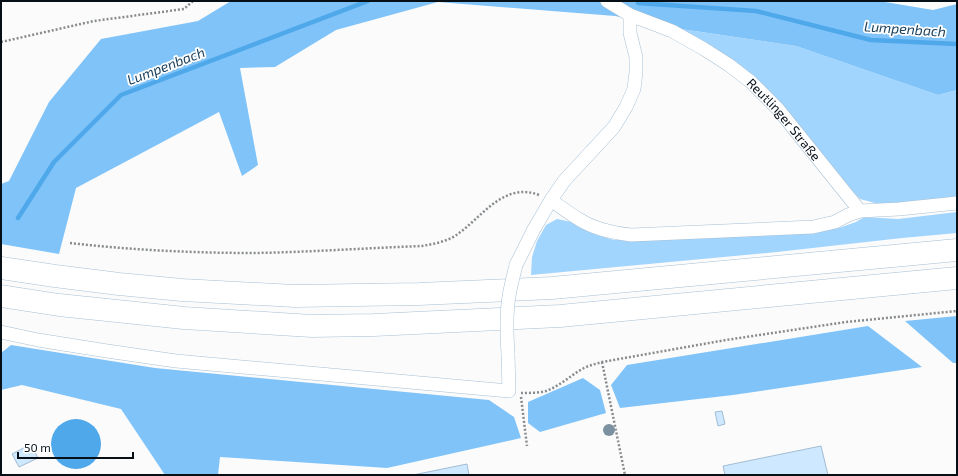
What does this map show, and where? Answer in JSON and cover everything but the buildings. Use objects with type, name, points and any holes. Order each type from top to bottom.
[{"type":"highway","points":[[1,268],[119,284],[182,290],[295,296],[387,295],[552,288],[957,250]]},
{"type":"highway","points":[[1,296],[59,306],[184,318],[312,326],[374,325],[560,316],[957,278]]},
{"type":"street","name":"Reutlinger Straße","points":[[607,1],[630,15],[672,31],[729,65],[751,82],[778,109],[860,211]]},
{"type":"street","points":[[1,332],[38,340],[176,361],[515,392],[508,354],[506,328],[511,286],[516,265],[534,229],[564,181],[614,127],[626,107],[634,89],[636,72],[636,57],[630,33],[630,15]]},
{"type":"street","points":[[551,200],[588,224],[615,233],[631,235],[813,227],[835,222],[860,211],[957,203]]},
{"type":"path","points":[[1,42],[94,21],[184,10],[194,1]]},
{"type":"path","points":[[70,244],[186,252],[248,253],[422,246],[444,241],[454,236],[506,195],[519,192],[533,193],[551,200]]},
{"type":"path","points":[[527,446],[515,392],[534,393],[546,391],[558,386],[593,364],[726,340],[846,322],[957,311]]},
{"type":"path","points":[[602,362],[625,475]]},
{"type":"shaded area","points":[[231,1],[879,1],[933,10],[957,4],[957,90],[938,95],[796,46],[681,29],[615,16],[438,2],[336,30],[275,67],[240,68],[258,165],[242,176],[219,112],[76,188],[59,254],[1,244],[1,184],[9,181],[49,102],[101,39],[198,21]]},
{"type":"shaded area","points":[[681,29],[796,46],[938,95],[957,90],[957,197],[886,206],[860,199],[720,52]]},
{"type":"shaded area","points":[[957,212],[957,233],[777,252],[531,275],[532,257],[537,241],[546,225],[557,219],[572,222],[579,227],[597,235],[614,240],[630,240],[814,232],[839,228],[856,222],[864,217],[898,219]]},
{"type":"shaded area","points":[[957,316],[957,363],[953,363],[905,321]]},
{"type":"shaded area","points":[[868,326],[922,367],[733,395],[620,408],[611,385],[627,365]]},
{"type":"shaded area","points":[[11,345],[155,368],[489,400],[514,417],[521,438],[387,468],[220,457],[218,475],[165,475],[121,409],[22,385],[1,390],[1,353]]},
{"type":"shaded area","points":[[583,378],[600,390],[606,413],[540,432],[528,423],[528,402]]},
{"type":"shaded area","points":[[76,419],[85,421],[94,426],[99,435],[101,444],[99,453],[94,462],[85,467],[76,469],[67,467],[58,462],[53,453],[51,444],[53,435],[58,426],[67,421]]},
{"type":"waterway","name":"Lumpenbach","points":[[18,218],[54,162],[121,95],[368,1]]},
{"type":"waterway","name":"Lumpenbach","points":[[638,3],[756,11],[871,40],[957,44]]}]
